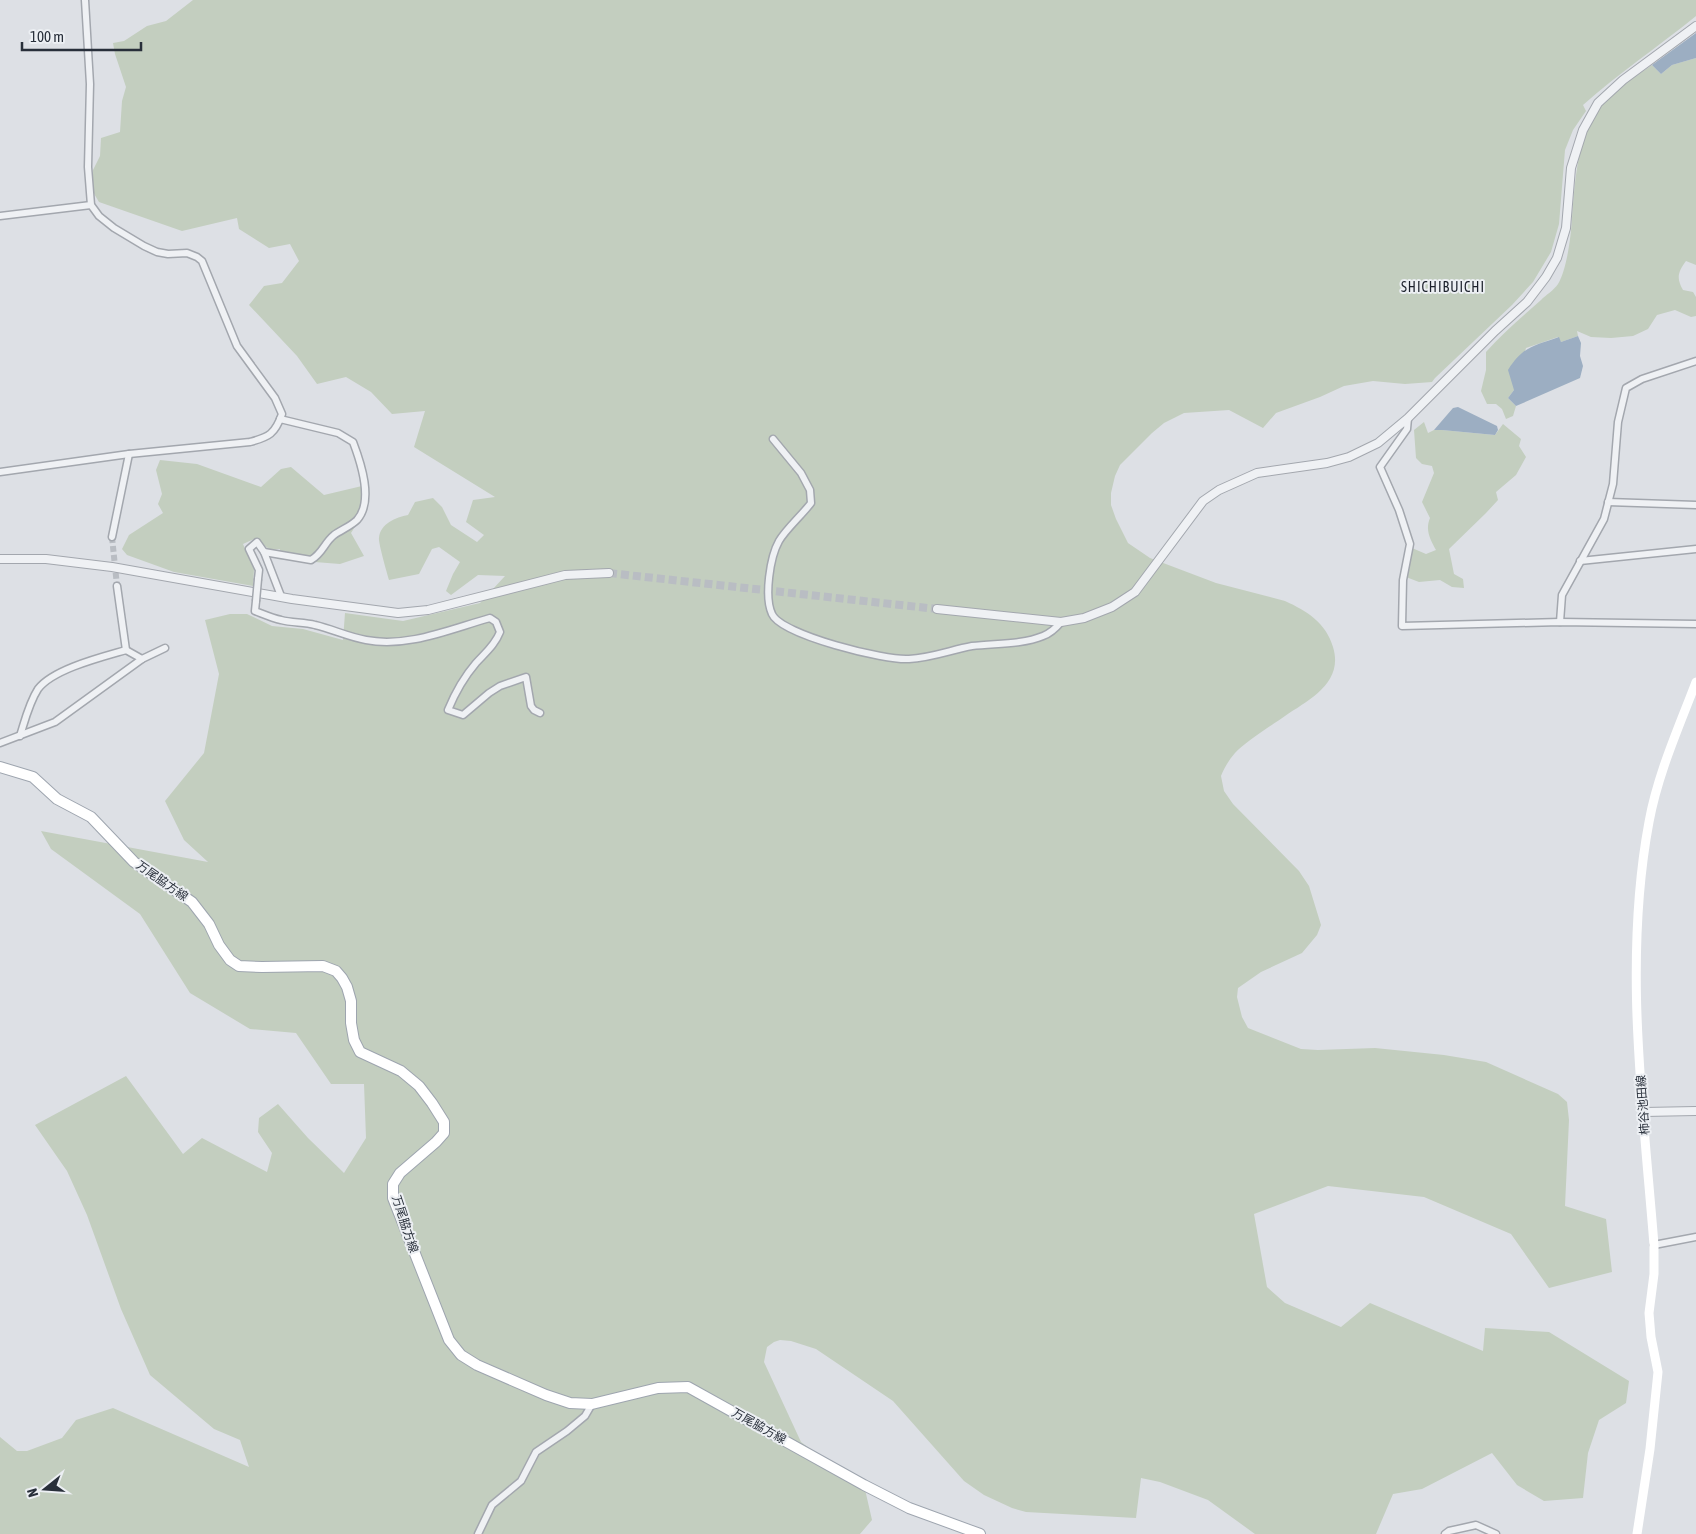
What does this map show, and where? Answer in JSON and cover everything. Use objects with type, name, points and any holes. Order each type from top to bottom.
[{"type":"main road","name":"柿谷池田線","points":[[1637,1534],[1650,1449],[1658,1372],[1649,1313],[1654,1274],[1654,1245],[1639,1041],[1636,963],[1637,904],[1649,819],[1665,763],[1696,682]]},
{"type":"main road","name":"万尾脇方線","points":[[0,767],[33,777],[57,799],[91,817],[134,862],[192,902],[209,924],[219,945],[230,960],[239,966],[248,968],[323,966],[336,971],[342,978],[347,986],[351,1001],[351,1023],[354,1040],[360,1052],[401,1071],[419,1086],[444,1122],[444,1133],[400,1173],[393,1184],[394,1198],[449,1340],[461,1355],[504,1378],[570,1403],[592,1404],[658,1388],[688,1387],[909,1508],[980,1534]]},
{"type":"street","points":[[0,472],[129,454],[250,442],[267,437],[278,426],[282,414],[275,398],[237,346],[202,261],[188,253],[168,254],[157,252],[144,246],[114,228],[99,216],[91,205],[88,167],[90,84],[85,0]]},
{"type":"street","points":[[937,609],[1061,622],[1084,618],[1112,607],[1136,592],[1203,501],[1219,490],[1257,473],[1327,463],[1349,457],[1378,442],[1408,418],[1495,331],[1527,302],[1546,277],[1557,258],[1566,228],[1571,168],[1583,130],[1598,103],[1623,80],[1696,26]]},
{"type":"street","points":[[0,216],[91,205]]},
{"type":"street","points":[[1560,622],[1562,594],[1604,519],[1613,484],[1618,422],[1626,388],[1642,379],[1696,361]]},
{"type":"street","points":[[1408,418],[1408,429],[1380,467],[1399,510],[1410,544],[1403,580],[1402,626],[1560,622],[1696,624]]},
{"type":"street","points":[[264,552],[311,560],[320,554],[326,542],[334,535],[357,520],[363,509],[366,482],[353,442],[338,433],[280,420]]},
{"type":"street","points":[[773,439],[801,473],[810,490],[810,503],[780,539],[776,549],[768,598],[772,616],[779,623],[818,640],[862,653],[908,660],[971,647],[1031,640],[1045,636],[1061,622]]},
{"type":"street","points":[[112,538],[129,454]]},
{"type":"street","points":[[1608,502],[1696,506]]},
{"type":"street","points":[[281,596],[264,552],[257,542],[249,549],[259,570],[255,611],[268,616],[331,628],[352,636],[379,642],[413,640],[490,618],[496,622],[500,632],[496,642],[455,692],[448,710],[463,715],[500,686],[526,677],[531,706],[540,713]]},
{"type":"street","points":[[1580,561],[1696,549]]},
{"type":"street","points":[[0,560],[46,559],[112,567],[281,596],[398,613],[428,610],[565,575],[609,573]]},
{"type":"street","points":[[116,586],[126,650]]},
{"type":"street","points":[[0,743],[55,722],[142,659],[165,648]]},
{"type":"street","points":[[20,736],[28,711],[38,690],[47,680],[89,661],[126,650],[142,659]]},
{"type":"street","points":[[1644,1112],[1696,1112]]},
{"type":"street","points":[[1654,1245],[1696,1237]]},
{"type":"street","points":[[478,1534],[492,1505],[521,1481],[536,1452],[585,1416],[592,1404]]},
{"type":"street","points":[[1445,1534],[1449,1530],[1476,1525],[1496,1534]]},
{"type":"green space","points":[[193,0],[1696,0],[1696,16],[1583,105],[1586,111],[1573,130],[1565,150],[1559,224],[1551,252],[1533,282],[1512,305],[1432,382],[1405,384],[1373,381],[1344,386],[1276,413],[1263,428],[1229,410],[1184,413],[1164,423],[1120,465],[1111,493],[1111,505],[1128,543],[1150,558],[1216,583],[1285,601],[1293,605],[1321,625],[1326,631],[1333,647],[1334,671],[1322,689],[1314,697],[1258,734],[1239,749],[1229,761],[1221,776],[1224,791],[1233,804],[1299,871],[1309,886],[1321,925],[1317,935],[1302,953],[1261,972],[1238,988],[1237,997],[1242,1017],[1248,1028],[1301,1049],[1375,1048],[1444,1055],[1486,1062],[1558,1094],[1567,1102],[1569,1120],[1565,1206],[1606,1219],[1612,1272],[1549,1288],[1511,1234],[1424,1197],[1328,1186],[1254,1214],[1267,1287],[1285,1303],[1341,1327],[1370,1303],[1483,1351],[1485,1328],[1549,1332],[1629,1381],[1626,1403],[1599,1420],[1588,1453],[1583,1498],[1544,1501],[1517,1485],[1492,1453],[1422,1489],[1393,1494],[1376,1534],[1255,1534],[1208,1500],[1160,1482],[1141,1478],[1136,1518],[1026,1512],[1012,1508],[984,1495],[964,1481],[893,1401],[816,1349],[791,1341],[780,1340],[767,1347],[764,1362],[801,1442],[864,1485],[872,1520],[860,1534],[0,1534],[0,1437],[17,1451],[27,1451],[62,1438],[76,1420],[113,1408],[249,1467],[240,1440],[214,1429],[150,1375],[121,1309],[87,1215],[67,1171],[35,1125],[126,1076],[183,1154],[202,1138],[267,1172],[272,1153],[258,1132],[259,1118],[278,1104],[308,1138],[344,1173],[366,1138],[364,1084],[331,1084],[296,1033],[250,1029],[190,993],[140,914],[51,849],[41,831],[208,862],[184,840],[165,801],[204,753],[219,674],[205,620],[230,614],[247,614],[272,626],[303,629],[343,640],[345,613],[403,621],[480,603],[505,576],[478,575],[451,595],[446,591],[460,562],[439,547],[432,549],[419,574],[389,580],[379,541],[380,533],[385,525],[399,517],[408,515],[415,502],[433,498],[442,507],[451,525],[477,542],[484,535],[466,522],[473,500],[495,497],[414,447],[425,411],[392,414],[371,392],[346,377],[317,384],[297,356],[249,305],[264,286],[282,283],[299,261],[290,244],[269,248],[239,229],[237,218],[182,231],[99,202],[93,192],[93,170],[100,156],[101,138],[120,132],[122,101],[126,87],[113,43],[124,41],[147,26],[166,21]]},
{"type":"green space","points":[[1696,58],[1696,265],[1686,261],[1681,268],[1679,282],[1683,290],[1693,292],[1696,297],[1696,316],[1691,317],[1675,310],[1657,315],[1648,329],[1633,336],[1591,337],[1577,331],[1578,336],[1561,342],[1558,337],[1526,348],[1514,390],[1508,398],[1516,406],[1513,416],[1506,419],[1502,409],[1496,404],[1487,404],[1481,391],[1486,370],[1486,352],[1554,288],[1561,278],[1570,243],[1574,189],[1579,159],[1587,130],[1602,105],[1613,94],[1652,65],[1661,74],[1672,65]]},
{"type":"green space","points":[[1424,422],[1428,433],[1434,430],[1442,430],[1495,435],[1503,424],[1521,439],[1519,446],[1526,457],[1516,475],[1496,492],[1498,500],[1449,549],[1454,574],[1463,579],[1464,588],[1452,587],[1440,580],[1419,582],[1406,577],[1412,548],[1426,554],[1436,550],[1428,530],[1430,518],[1422,502],[1434,473],[1432,466],[1422,464],[1416,458],[1414,430]]},
{"type":"green space","points":[[160,460],[197,464],[261,487],[281,469],[291,467],[324,495],[362,486],[360,511],[351,533],[364,556],[340,564],[277,559],[280,549],[271,550],[254,539],[243,544],[254,569],[253,586],[174,572],[127,555],[122,549],[129,535],[163,513],[158,504],[162,494],[156,470]]},
{"type":"water","points":[[1696,33],[1696,58],[1672,65],[1661,74],[1652,65]]},
{"type":"water","points":[[1578,336],[1581,343],[1580,356],[1583,366],[1580,378],[1516,406],[1508,398],[1514,390],[1508,370],[1524,351],[1559,337],[1561,342]]},
{"type":"water","points":[[1458,407],[1497,426],[1498,430],[1495,435],[1434,430],[1453,408]]},
{"type":"tunnel","points":[[112,537],[117,586]]},
{"type":"tunnel","points":[[609,573],[937,609]]},
{"type":"district","name":"SHICHIBUICHI","points":[[1443,287]]}]
